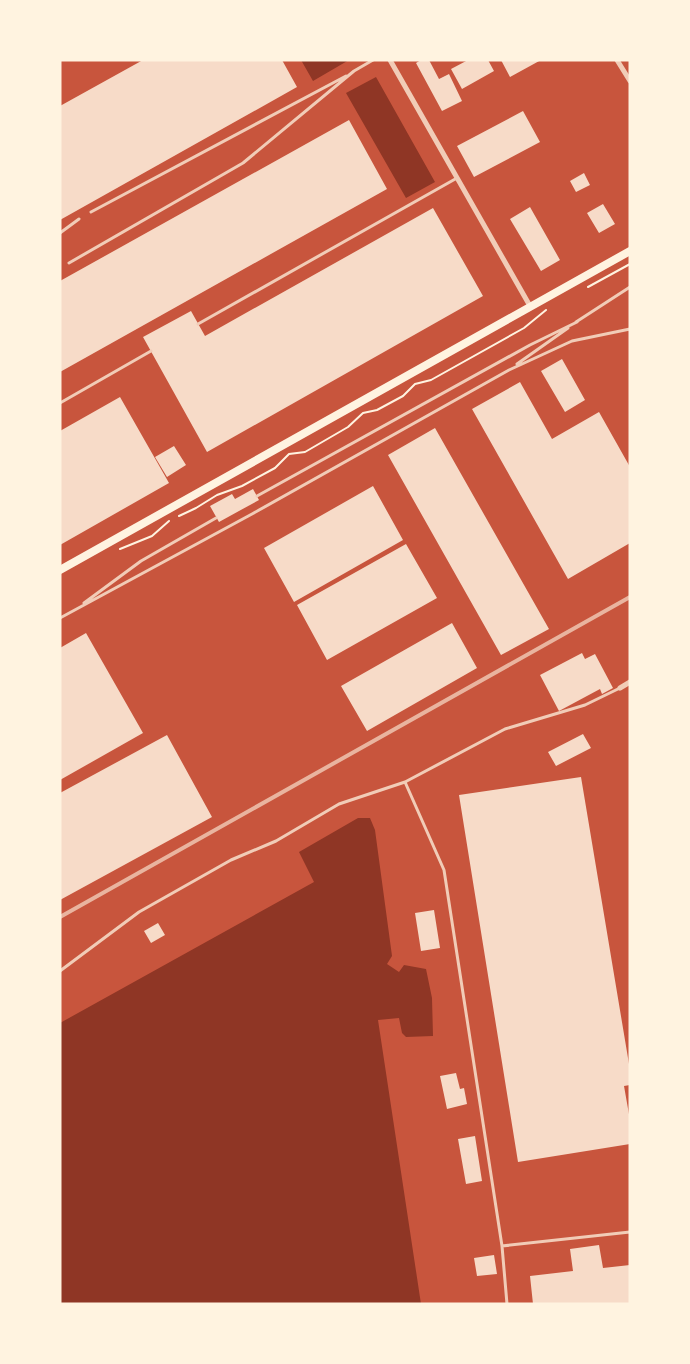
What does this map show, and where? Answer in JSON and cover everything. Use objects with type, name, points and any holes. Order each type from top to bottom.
[{"type":"main road","points":[[60,570],[630,251]]},
{"type":"street","points":[[390,60],[530,306]]},
{"type":"street","points":[[617,60],[630,81]]},
{"type":"street","points":[[620,688],[630,682]]},
{"type":"lane","points":[[91,212],[374,60]]},
{"type":"lane","points":[[69,263],[243,163],[354,71]]},
{"type":"lane","points":[[198,324],[457,178]]},
{"type":"lane","points":[[60,233],[79,219]]},
{"type":"lane","points":[[509,370],[630,288]]},
{"type":"lane","points":[[257,496],[577,322]]},
{"type":"lane","points":[[60,618],[509,370],[572,342],[630,329]]},
{"type":"lane","points":[[60,403],[151,351]]},
{"type":"lane","points":[[75,610],[141,561],[216,518]]},
{"type":"lane","points":[[60,971],[139,912],[231,860],[276,841],[339,804],[405,782],[505,729],[585,705],[620,688]]},
{"type":"lane","points":[[405,782],[444,870],[502,1246],[507,1304]]},
{"type":"lane","points":[[502,1246],[630,1232]]},
{"type":"path","points":[[588,287],[630,264]]},
{"type":"path","points":[[118,550],[152,537],[171,519],[196,508],[217,495],[242,486],[274,468],[289,454],[305,452],[348,427],[363,413],[377,410],[403,396],[415,384],[431,380],[524,328],[547,310]]},
{"type":"shaded area","points":[[301,60],[349,60],[313,81]]},
{"type":"shaded area","points":[[376,77],[435,182],[406,198],[346,93]]},
{"type":"shaded area","points":[[358,818],[370,818],[375,830],[392,956],[387,964],[399,972],[404,965],[426,969],[432,998],[433,1036],[406,1037],[402,1033],[399,1018],[378,1020],[421,1304],[60,1304],[60,1023],[314,882],[299,852]]},
{"type":"building","points":[[143,60],[282,60],[297,87],[60,220],[60,106]]},
{"type":"building","points":[[429,60],[439,79],[449,74],[462,101],[442,111],[416,63]]},
{"type":"building","points":[[468,60],[488,60],[494,71],[462,89],[451,69]]},
{"type":"building","points":[[501,60],[541,60],[510,77]]},
{"type":"building","points":[[523,111],[540,142],[474,177],[457,146]]},
{"type":"building","points":[[349,120],[387,189],[60,372],[60,281]]},
{"type":"building","points":[[584,173],[590,185],[576,192],[570,181]]},
{"type":"building","points":[[603,204],[615,224],[599,233],[587,213]]},
{"type":"building","points":[[530,207],[560,260],[541,271],[510,219]]},
{"type":"building","points":[[433,208],[483,296],[207,452],[143,337],[191,311],[205,336]]},
{"type":"building","points":[[562,359],[585,400],[565,412],[541,371]]},
{"type":"building","points":[[520,382],[552,439],[599,412],[630,467],[630,543],[568,579],[472,409]]},
{"type":"building","points":[[120,397],[169,483],[60,545],[60,431]]},
{"type":"building","points":[[435,428],[549,629],[501,655],[388,455]]},
{"type":"building","points":[[174,446],[186,465],[167,477],[155,457]]},
{"type":"building","points":[[373,486],[403,540],[294,602],[264,548]]},
{"type":"building","points":[[253,489],[259,500],[219,522],[210,506],[232,494],[235,499]]},
{"type":"building","points":[[406,544],[437,598],[327,660],[297,605]]},
{"type":"building","points":[[452,623],[477,668],[367,731],[341,686]]},
{"type":"building","points":[[86,633],[143,733],[60,780],[60,648]]},
{"type":"building","points":[[582,653],[585,659],[595,654],[613,688],[602,694],[600,689],[559,711],[540,675]]},
{"type":"building","points":[[583,734],[591,748],[556,766],[548,752]]},
{"type":"building","points":[[167,735],[212,817],[60,900],[60,793]]},
{"type":"building","points":[[581,777],[630,1070],[630,1085],[624,1086],[630,1120],[630,1144],[518,1162],[459,795]]},
{"type":"building","points":[[434,910],[440,948],[421,951],[415,913]]},
{"type":"building","points":[[158,923],[165,935],[151,943],[144,931]]},
{"type":"building","points":[[456,1073],[460,1089],[464,1088],[467,1104],[447,1109],[440,1076]]},
{"type":"building","points":[[475,1136],[482,1181],[466,1184],[458,1139]]},
{"type":"building","points":[[599,1245],[603,1268],[630,1265],[630,1304],[533,1304],[530,1276],[573,1271],[570,1249]]},
{"type":"building","points":[[494,1255],[497,1274],[477,1276],[474,1258]]},
{"type":"railway","points":[[60,917],[630,597]]}]
